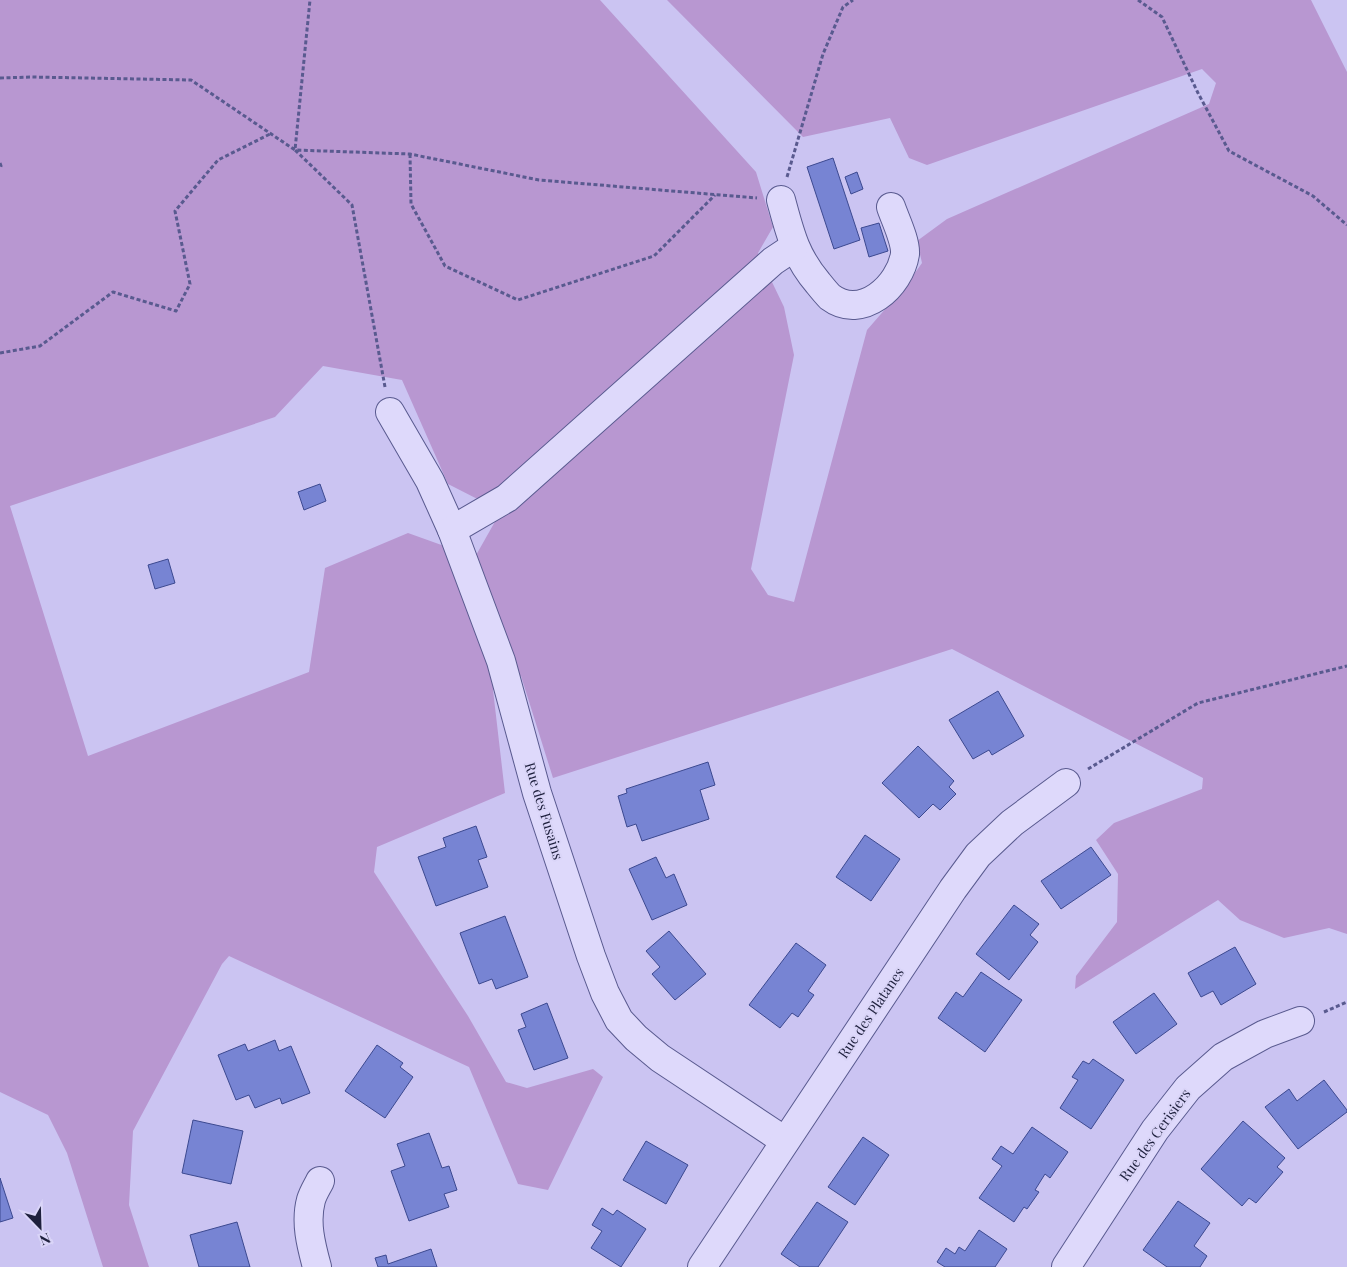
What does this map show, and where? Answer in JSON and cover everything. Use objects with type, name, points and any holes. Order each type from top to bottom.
[{"type":"street","points":[[781,200],[794,247],[806,270],[829,296],[839,303],[853,305],[868,303],[884,292],[900,273],[905,252],[901,234],[891,207]]},
{"type":"street","points":[[452,530],[508,498],[773,261],[794,247]]},
{"type":"street","name":"Rue des Fusains","points":[[390,412],[430,481],[452,530],[501,661],[534,776],[537,793],[591,956],[605,993],[619,1020],[636,1038],[660,1058],[785,1142]]},
{"type":"street","name":"Rue des Platanes","points":[[702,1267],[953,889],[978,855],[1012,823],[1066,782]]},
{"type":"street","name":"Rue des Cerisiers","points":[[1066,1267],[1156,1130],[1188,1088],[1224,1057],[1265,1034],[1300,1021]]},
{"type":"street","points":[[317,1267],[310,1239],[309,1219],[311,1199],[320,1181]]},
{"type":"path","points":[[295,150],[310,0]]},
{"type":"path","points":[[295,150],[410,154],[539,180],[781,200],[823,54],[843,7],[853,0]]},
{"type":"path","points":[[1138,0],[1162,17],[1198,93],[1229,151],[1314,196],[1347,225]]},
{"type":"path","points":[[0,78],[190,80],[295,150],[352,204],[390,412]]},
{"type":"path","points":[[0,353],[40,346],[113,292],[176,311],[190,284],[175,211],[218,160],[270,134]]},
{"type":"path","points":[[410,154],[411,204],[445,266],[518,300],[654,256],[715,195]]},
{"type":"path","points":[[0,163],[2,166],[0,169]]},
{"type":"path","points":[[1066,782],[1198,703],[1347,666]]},
{"type":"shaded area","points":[[0,0],[600,0],[756,172],[773,227],[758,253],[784,307],[794,355],[751,569],[768,595],[794,602],[867,330],[907,284],[922,263],[917,241],[947,219],[1209,104],[1216,83],[1202,69],[927,165],[909,158],[890,118],[803,137],[667,0],[1311,0],[1347,72],[1347,934],[1329,928],[1284,938],[1240,920],[1218,900],[1075,989],[1076,976],[1117,922],[1118,874],[1096,840],[1114,823],[1202,789],[1203,778],[952,649],[553,778],[521,676],[493,690],[505,793],[377,847],[374,872],[468,1016],[506,1082],[527,1088],[593,1069],[603,1077],[548,1190],[518,1184],[469,1067],[229,956],[222,964],[133,1131],[129,1205],[149,1267],[103,1267],[67,1153],[48,1115],[0,1092]],"holes":[[[323,366],[402,380],[448,484],[501,511],[475,557],[408,533],[325,568],[309,672],[88,756],[10,506],[275,417]]]},
{"type":"building","points":[[833,158],[860,240],[834,249],[807,167]]},
{"type":"building","points":[[857,172],[863,189],[851,194],[845,177]]},
{"type":"building","points":[[879,223],[888,251],[869,257],[861,228]]},
{"type":"building","points":[[320,484],[326,501],[304,510],[298,492]]},
{"type":"building","points":[[168,559],[175,583],[155,589],[148,565]]},
{"type":"building","points":[[998,691],[1024,736],[992,755],[989,750],[973,759],[949,720]]},
{"type":"building","points":[[918,746],[954,781],[949,787],[956,794],[940,810],[933,804],[919,818],[882,783]]},
{"type":"building","points":[[708,762],[715,785],[700,790],[709,819],[642,841],[636,824],[627,827],[618,796],[627,793],[626,789]]},
{"type":"building","points":[[476,826],[487,857],[478,860],[488,887],[436,906],[418,857],[446,847],[443,838]]},
{"type":"building","points":[[865,835],[900,859],[871,901],[836,877]]},
{"type":"building","points":[[1091,847],[1111,875],[1061,909],[1041,881]]},
{"type":"building","points":[[656,857],[666,878],[674,874],[687,905],[652,920],[629,869]]},
{"type":"building","points":[[1014,905],[1039,924],[1030,935],[1038,942],[1009,980],[976,954]]},
{"type":"building","points":[[505,916],[528,977],[496,989],[492,979],[479,984],[460,933]]},
{"type":"building","points":[[669,931],[706,974],[675,1000],[652,974],[660,967],[646,951]]},
{"type":"building","points":[[796,943],[826,965],[808,991],[814,995],[798,1017],[792,1013],[780,1028],[749,1005]]},
{"type":"building","points":[[1235,947],[1256,984],[1221,1005],[1213,991],[1201,997],[1188,973]]},
{"type":"building","points":[[981,972],[1022,1000],[985,1052],[938,1018],[956,992],[963,997]]},
{"type":"building","points":[[1154,993],[1177,1024],[1136,1054],[1113,1022]]},
{"type":"building","points":[[547,1003],[568,1058],[534,1070],[518,1030],[526,1027],[521,1014]]},
{"type":"building","points":[[275,1040],[279,1051],[291,1046],[310,1093],[282,1104],[280,1098],[255,1108],[249,1095],[236,1100],[218,1055],[245,1044],[248,1051]]},
{"type":"building","points":[[377,1045],[403,1063],[400,1067],[413,1077],[385,1118],[345,1091]]},
{"type":"building","points":[[1093,1059],[1124,1080],[1091,1129],[1060,1108],[1078,1080],[1072,1077],[1083,1061],[1089,1064]]},
{"type":"building","points":[[1324,1080],[1347,1112],[1298,1149],[1265,1107],[1289,1089],[1297,1101]]},
{"type":"building","points":[[193,1120],[243,1131],[231,1184],[182,1173]]},
{"type":"building","points":[[1243,1121],[1285,1158],[1277,1167],[1283,1172],[1256,1203],[1249,1198],[1242,1206],[1201,1169]]},
{"type":"building","points":[[1032,1127],[1068,1152],[1050,1178],[1045,1174],[1035,1190],[1039,1192],[1027,1209],[1024,1207],[1014,1222],[979,1198],[1002,1166],[992,1159],[1001,1146],[1013,1154]]},
{"type":"building","points":[[429,1133],[442,1168],[449,1166],[457,1190],[444,1194],[449,1207],[409,1221],[391,1171],[405,1166],[397,1144]]},
{"type":"building","points":[[863,1137],[889,1155],[855,1205],[828,1187]]},
{"type":"building","points":[[646,1141],[688,1165],[666,1204],[623,1180]]},
{"type":"building","points":[[0,1178],[13,1218],[0,1222]]},
{"type":"building","points":[[1178,1201],[1210,1223],[1194,1246],[1207,1256],[1200,1267],[1167,1267],[1143,1250]]},
{"type":"building","points":[[817,1202],[848,1222],[818,1267],[800,1267],[781,1254]]},
{"type":"building","points":[[602,1208],[613,1215],[617,1210],[646,1229],[621,1267],[591,1248],[602,1231],[592,1225]]},
{"type":"building","points":[[237,1222],[250,1267],[199,1267],[190,1235]]},
{"type":"building","points":[[979,1230],[1007,1249],[995,1267],[945,1267],[937,1262],[946,1248],[955,1254],[959,1247],[965,1251]]},
{"type":"building","points":[[431,1249],[437,1267],[378,1267],[375,1258],[386,1255],[388,1264]]}]
